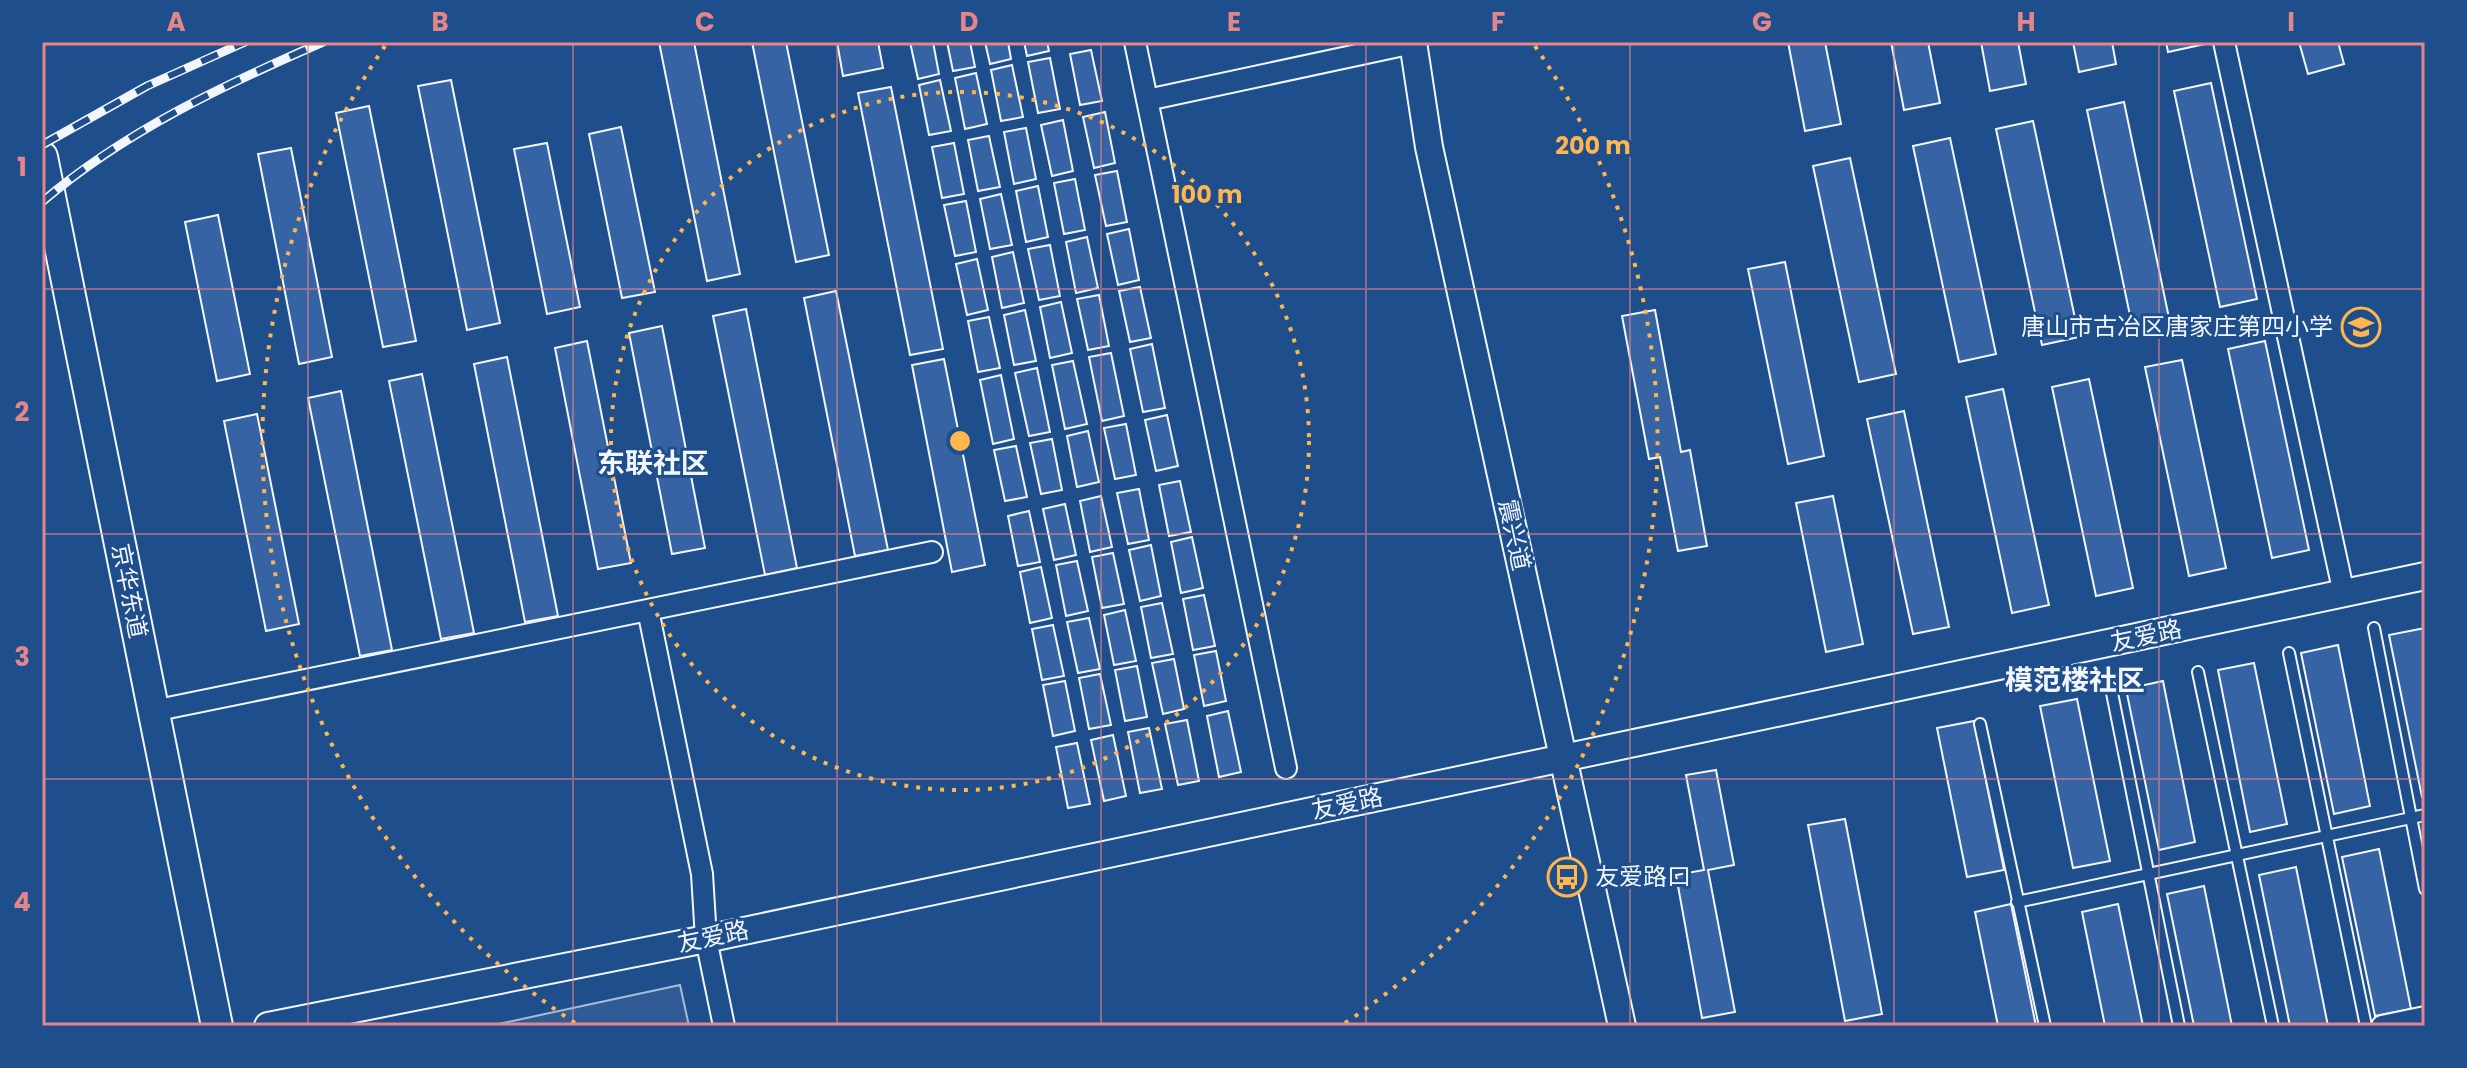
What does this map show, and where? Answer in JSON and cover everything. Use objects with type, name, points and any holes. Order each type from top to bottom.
[{"type":"main road","name":"京华东道","points":[[42,157],[217,1026]]},
{"type":"street","points":[[1135,42],[1286,768]]},
{"type":"street","points":[[2224,42],[2344,594]]},
{"type":"street","points":[[1147,100],[1413,43]]},
{"type":"street","name":"震兴道","points":[[1413,43],[1429,147],[1622,1026]]},
{"type":"street","points":[[153,711],[932,552]]},
{"type":"street","name":"友爱路","points":[[268,1026],[706,939],[2425,576]]},
{"type":"street","points":[[648,610],[702,874],[706,939],[724,1026]]},
{"type":"street","points":[[2382,1026],[2425,1017]]},
{"type":"lane","points":[[2374,628],[2425,889]]},
{"type":"lane","points":[[2289,653],[2366,1026]]},
{"type":"lane","points":[[2198,672],[2273,1026]]},
{"type":"lane","points":[[2111,688],[2179,1026]]},
{"type":"lane","points":[[1980,724],[2045,1026]]},
{"type":"lane","points":[[2017,902],[2425,815]]},
{"type":"shaded area","points":[[680,985],[689,1026],[489,1026]]},
{"type":"building","points":[[659,42],[694,42],[740,274],[707,281]]},
{"type":"building","points":[[752,42],[786,42],[829,255],[796,262]]},
{"type":"building","points":[[837,42],[878,42],[883,68],[843,76]]},
{"type":"building","points":[[910,42],[933,42],[939,74],[918,79]]},
{"type":"building","points":[[947,42],[970,42],[975,67],[953,71]]},
{"type":"building","points":[[985,42],[1008,42],[1011,59],[990,64]]},
{"type":"building","points":[[1024,42],[1047,42],[1049,51],[1027,56]]},
{"type":"building","points":[[1788,42],[1825,42],[1841,124],[1805,131]]},
{"type":"building","points":[[1891,42],[1928,42],[1940,103],[1904,110]]},
{"type":"building","points":[[1981,42],[2018,42],[2026,84],[1990,91]]},
{"type":"building","points":[[2073,42],[2112,42],[2116,64],[2079,72]]},
{"type":"building","points":[[2166,42],[2204,42],[2205,44],[2168,52]]},
{"type":"building","points":[[2299,42],[2338,42],[2344,64],[2308,74]]},
{"type":"building","points":[[1091,50],[1102,101],[1080,105],[1070,54]]},
{"type":"building","points":[[1050,58],[1060,109],[1038,113],[1028,62]]},
{"type":"building","points":[[1012,65],[1023,117],[1001,121],[991,70]]},
{"type":"building","points":[[976,73],[987,124],[965,129],[955,78]]},
{"type":"building","points":[[451,80],[500,323],[467,330],[418,86]]},
{"type":"building","points":[[940,80],[951,131],[929,135],[919,85]]},
{"type":"building","points":[[2211,83],[2257,299],[2220,307],[2174,91]]},
{"type":"building","points":[[891,87],[943,349],[910,355],[858,93]]},
{"type":"building","points":[[2124,102],[2169,318],[2132,325],[2087,110]]},
{"type":"building","points":[[369,106],[416,341],[383,347],[336,113]]},
{"type":"building","points":[[1105,112],[1115,163],[1094,168],[1083,117]]},
{"type":"building","points":[[1063,120],[1073,171],[1052,176],[1041,125]]},
{"type":"building","points":[[2033,121],[2079,337],[2042,345],[1996,129]]},
{"type":"building","points":[[621,127],[655,292],[622,298],[589,134]]},
{"type":"building","points":[[1026,128],[1036,179],[1014,184],[1004,132]]},
{"type":"building","points":[[989,136],[1000,187],[978,191],[968,140]]},
{"type":"building","points":[[1950,138],[1996,354],[1959,362],[1913,146]]},
{"type":"building","points":[[547,143],[580,307],[547,314],[514,149]]},
{"type":"building","points":[[954,143],[964,194],[942,198],[932,147]]},
{"type":"building","points":[[291,148],[332,357],[299,364],[258,154]]},
{"type":"building","points":[[1850,158],[1896,374],[1859,382],[1813,166]]},
{"type":"building","points":[[1117,171],[1127,222],[1106,226],[1095,175]]},
{"type":"building","points":[[1075,179],[1085,230],[1064,234],[1054,183]]},
{"type":"building","points":[[1038,186],[1048,237],[1026,242],[1016,191]]},
{"type":"building","points":[[1001,194],[1012,245],[990,249],[980,199]]},
{"type":"building","points":[[966,201],[976,252],[955,256],[944,205]]},
{"type":"building","points":[[218,215],[250,374],[217,381],[185,222]]},
{"type":"building","points":[[1129,229],[1139,280],[1118,285],[1107,234]]},
{"type":"building","points":[[1087,237],[1098,288],[1076,293],[1066,242]]},
{"type":"building","points":[[1050,245],[1060,296],[1039,300],[1028,249]]},
{"type":"building","points":[[1013,252],[1024,303],[1002,308],[992,257]]},
{"type":"building","points":[[977,259],[988,310],[967,315],[956,264]]},
{"type":"building","points":[[1785,262],[1824,456],[1788,464],[1748,269]]},
{"type":"building","points":[[1140,287],[1151,338],[1130,342],[1119,291]]},
{"type":"building","points":[[836,291],[888,550],[855,556],[804,298]]},
{"type":"building","points":[[1099,295],[1109,346],[1088,350],[1077,299]]},
{"type":"building","points":[[1061,302],[1072,353],[1050,358],[1040,307]]},
{"type":"building","points":[[746,309],[797,568],[765,575],[713,316]]},
{"type":"building","points":[[1025,310],[1036,361],[1014,365],[1004,315]]},
{"type":"building","points":[[1655,310],[1681,452],[1690,450],[1707,546],[1678,551],[1660,457],[1649,459],[1622,316]]},
{"type":"building","points":[[989,317],[1000,368],[978,372],[968,321]]},
{"type":"building","points":[[662,326],[705,548],[672,554],[629,333]]},
{"type":"building","points":[[587,341],[631,563],[598,569],[555,348]]},
{"type":"building","points":[[2265,341],[2309,550],[2272,558],[2228,349]]},
{"type":"building","points":[[1152,344],[1165,408],[1143,412],[1130,349]]},
{"type":"building","points":[[1111,353],[1124,416],[1102,421],[1089,357]]},
{"type":"building","points":[[507,357],[558,616],[525,622],[474,364]]},
{"type":"building","points":[[944,359],[985,565],[952,572],[912,365]]},
{"type":"building","points":[[2182,360],[2226,568],[2189,576],[2145,367]]},
{"type":"building","points":[[1073,361],[1087,424],[1065,429],[1052,365]]},
{"type":"building","points":[[1037,368],[1050,432],[1029,436],[1015,373]]},
{"type":"building","points":[[422,374],[474,633],[441,639],[389,381]]},
{"type":"building","points":[[1001,375],[1014,439],[993,444],[980,380]]},
{"type":"building","points":[[2089,379],[2133,588],[2096,596],[2052,387]]},
{"type":"building","points":[[2003,389],[2049,605],[2012,613],[1966,397]]},
{"type":"building","points":[[341,391],[392,650],[360,656],[308,398]]},
{"type":"building","points":[[1904,411],[1949,627],[1913,634],[1867,419]]},
{"type":"building","points":[[257,414],[299,624],[266,631],[224,421]]},
{"type":"building","points":[[1167,415],[1178,466],[1156,471],[1145,420]]},
{"type":"building","points":[[1126,424],[1136,475],[1115,479],[1104,428]]},
{"type":"building","points":[[1088,431],[1099,482],[1077,487],[1067,436]]},
{"type":"building","points":[[1052,439],[1062,490],[1041,494],[1030,443]]},
{"type":"building","points":[[1016,446],[1027,497],[1005,501],[994,450]]},
{"type":"building","points":[[1180,481],[1191,532],[1169,536],[1159,485]]},
{"type":"building","points":[[1139,489],[1149,540],[1128,544],[1117,493]]},
{"type":"building","points":[[1101,496],[1112,547],[1090,552],[1080,501]]},
{"type":"building","points":[[1833,496],[1863,644],[1826,652],[1796,503]]},
{"type":"building","points":[[1065,504],[1076,555],[1054,560],[1043,509]]},
{"type":"building","points":[[1029,511],[1040,562],[1018,566],[1008,516]]},
{"type":"building","points":[[1192,537],[1203,588],[1181,593],[1171,542]]},
{"type":"building","points":[[1151,545],[1161,596],[1140,601],[1129,550]]},
{"type":"building","points":[[1113,553],[1124,604],[1102,608],[1092,557]]},
{"type":"building","points":[[1077,561],[1088,611],[1066,616],[1056,565]]},
{"type":"building","points":[[1041,567],[1052,618],[1030,623],[1020,572]]},
{"type":"building","points":[[1204,595],[1215,646],[1193,650],[1183,599]]},
{"type":"building","points":[[1162,603],[1173,654],[1151,658],[1141,607]]},
{"type":"building","points":[[1125,610],[1136,661],[1114,665],[1104,615]]},
{"type":"building","points":[[1089,618],[1100,669],[1078,673],[1067,622]]},
{"type":"building","points":[[1053,625],[1064,676],[1042,680],[1032,629]]},
{"type":"building","points":[[2425,628],[2425,796],[2422,797],[2389,635]]},
{"type":"building","points":[[2338,645],[2370,806],[2334,814],[2301,653]]},
{"type":"building","points":[[1216,651],[1226,701],[1204,706],[1194,655]]},
{"type":"building","points":[[1174,659],[1184,709],[1163,714],[1152,663]]},
{"type":"building","points":[[2254,663],[2287,824],[2250,832],[2218,670]]},
{"type":"building","points":[[1137,666],[1147,717],[1125,721],[1115,670]]},
{"type":"building","points":[[1100,674],[1111,725],[1089,729],[1079,678]]},
{"type":"building","points":[[1065,681],[1075,731],[1053,736],[1043,685]]},
{"type":"building","points":[[2163,681],[2195,842],[2159,850],[2126,689]]},
{"type":"building","points":[[2077,699],[2110,861],[2073,868],[2040,706]]},
{"type":"building","points":[[1228,711],[1241,772],[1219,777],[1207,716]]},
{"type":"building","points":[[1187,720],[1199,781],[1178,785],[1165,724]]},
{"type":"building","points":[[1974,721],[2004,870],[1967,877],[1937,728]]},
{"type":"building","points":[[1149,728],[1162,789],[1140,793],[1128,732]]},
{"type":"building","points":[[1113,735],[1126,796],[1104,801],[1091,740]]},
{"type":"building","points":[[1077,743],[1090,804],[1068,808],[1056,747]]},
{"type":"building","points":[[1716,770],[1734,865],[1708,870],[1735,1012],[1702,1018],[1676,875],[1704,870],[1686,775]]},
{"type":"building","points":[[1845,819],[1882,1014],[1845,1021],[1808,825]]},
{"type":"building","points":[[2379,849],[2411,1009],[2375,1016],[2342,857]]},
{"type":"building","points":[[2296,867],[2328,1026],[2290,1026],[2259,875]]},
{"type":"building","points":[[2204,886],[2232,1026],[2194,1026],[2167,894]]},
{"type":"building","points":[[2011,904],[2036,1026],[1998,1026],[1975,912]]},
{"type":"building","points":[[2118,904],[2143,1026],[2105,1026],[2082,912]]},
{"type":"railway","points":[[42,145],[147,86],[245,42]]},
{"type":"railway","points":[[42,202],[107,153],[176,112],[323,42]]},
{"type":"place","name":"唐山市古冶区唐家庄第四小学","points":[[2361,327]]},
{"type":"place","name":"友爱路口","points":[[1567,877]]},
{"type":"district","name":"东联社区","points":[[653,463]]},
{"type":"district","name":"模范楼社区","points":[[2075,680]]}]
